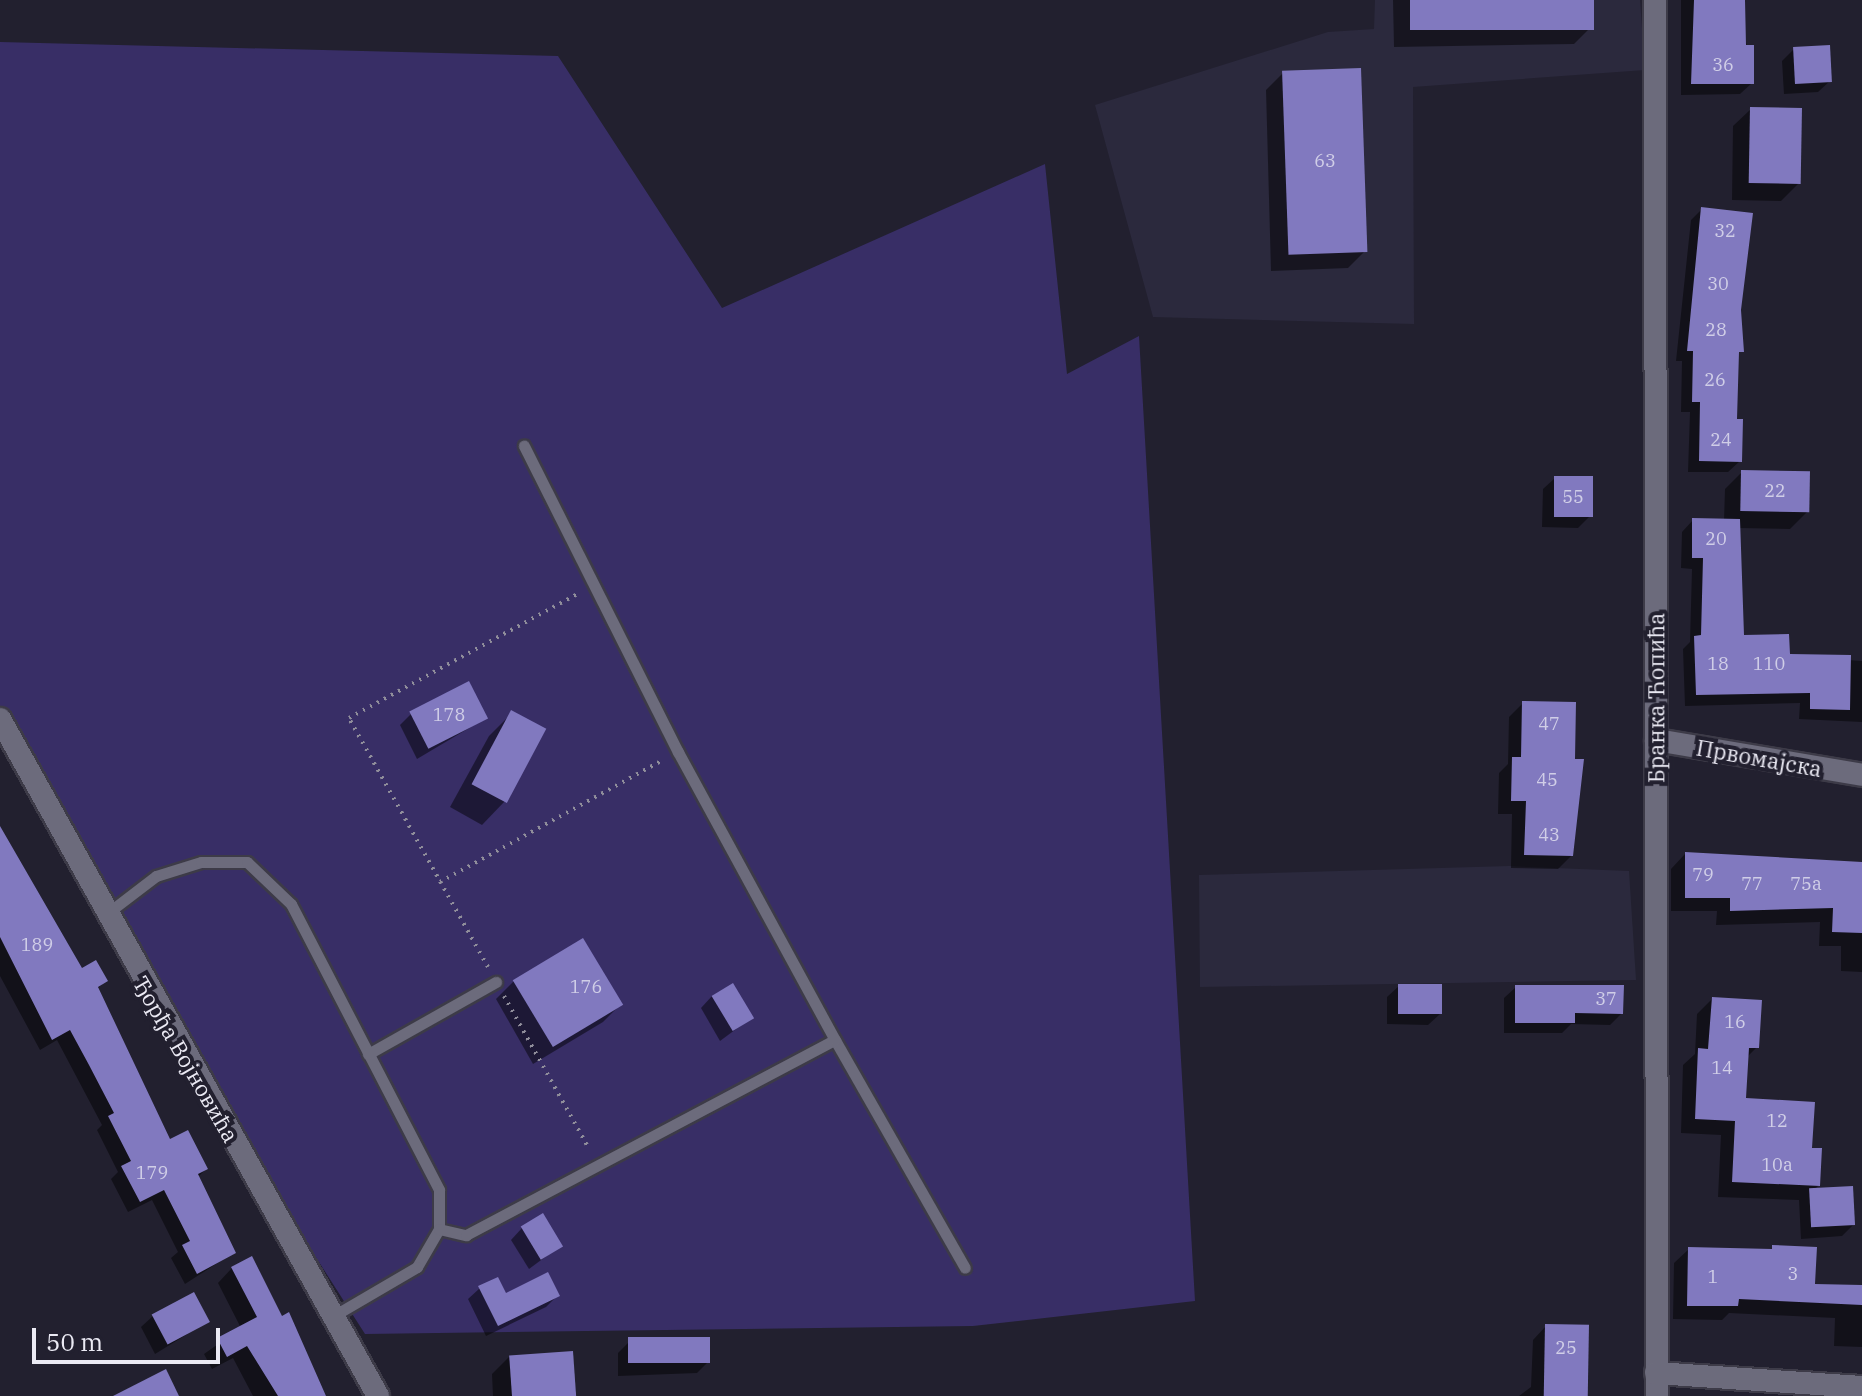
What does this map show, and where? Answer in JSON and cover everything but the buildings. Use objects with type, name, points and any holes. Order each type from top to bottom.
[{"type":"street","name":"Бранка Ћопића","points":[[1655,0],[1656,1385]]},
{"type":"street","name":"Ђорђа Војновића","points":[[0,719],[105,915],[378,1396]]},
{"type":"street","name":"Првомајска","points":[[1656,740],[1862,775]]},
{"type":"street","points":[[1656,1385],[1862,1387]]},
{"type":"lane","points":[[524,446],[678,752],[835,1040],[965,1268]]},
{"type":"lane","points":[[105,915],[156,876],[201,862],[247,862],[291,904],[439,1190],[439,1229],[417,1267],[333,1316]]},
{"type":"lane","points":[[368,1054],[496,982]]},
{"type":"lane","points":[[439,1229],[466,1235],[835,1040]]},
{"type":"path","points":[[592,585],[349,718],[598,1165]]},
{"type":"path","points":[[440,882],[678,752]]},
{"type":"shaded area","points":[[1375,0],[1640,0],[1645,70],[1413,87],[1414,324],[1153,317],[1095,105],[1328,32],[1374,29]]},
{"type":"shaded area","points":[[0,42],[558,56],[722,308],[1045,164],[1067,374],[1139,336],[1195,1301],[973,1326],[365,1334],[132,970],[0,707]]},
{"type":"shaded area","points":[[1509,866],[1629,871],[1636,980],[1200,987],[1199,875]]}]
